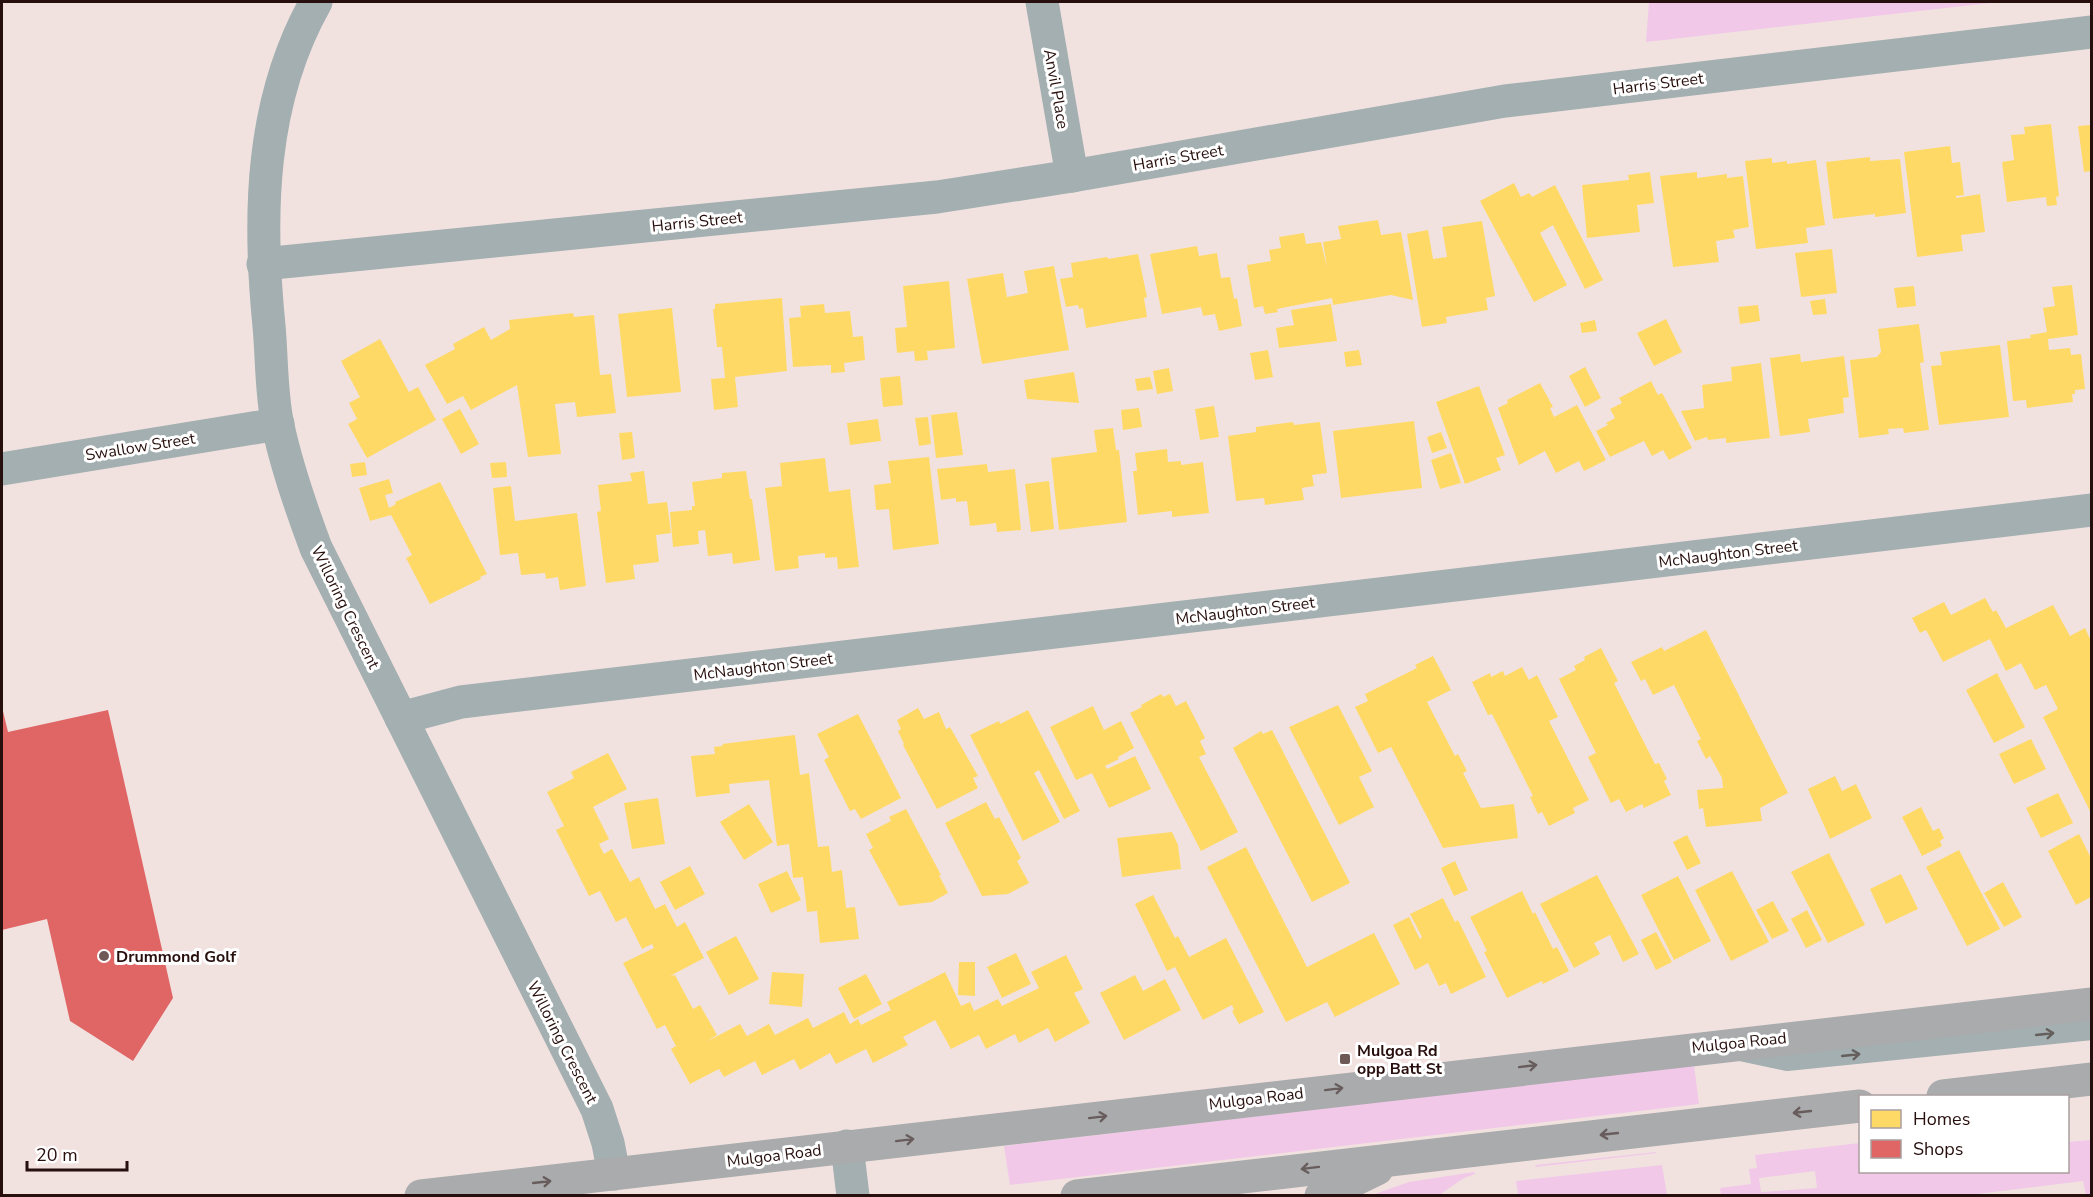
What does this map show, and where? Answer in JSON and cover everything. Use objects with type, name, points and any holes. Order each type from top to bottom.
[{"type":"main road","name":"Mulgoa Road","points":[[421,1196],[1711,1045],[2091,1004]]},
{"type":"main road","points":[[1951,1095],[2091,1078]]},
{"type":"main road","points":[[1077,1196],[1859,1106]]},
{"type":"main road","points":[[1321,1196],[1403,1157]]},
{"type":"street","name":"Willoring Crescent","points":[[316,2],[292,49],[275,105],[269,135],[264,186],[263,264],[278,424],[299,504],[316,548],[597,1109],[608,1143],[614,1174]]},
{"type":"street","name":"Anvil Place","points":[[1042,2],[1072,176]]},
{"type":"street","name":"Harris Street","points":[[263,264],[937,197],[1505,101],[2091,33]]},
{"type":"street","name":"Swallow Street","points":[[2,469],[278,424]]},
{"type":"street","name":"McNaughton Street","points":[[401,718],[460,702],[2091,510]]},
{"type":"street","points":[[847,1146],[853,1196]]},
{"type":"lane","points":[[1711,1045],[1787,1062],[2091,1030]]},
{"type":"shaded area","points":[[1649,2],[1999,2],[1646,42]]},
{"type":"shaded area","points":[[1694,1065],[1699,1104],[1010,1185],[1004,1146]]},
{"type":"shaded area","points":[[2090,1140],[2092,1142],[2091,1195],[2086,1195],[2083,1181],[1961,1196],[1721,1195],[1720,1188],[1751,1184],[1749,1169],[1757,1168],[1755,1155],[1859,1143],[1859,1173],[2069,1173],[2069,1142]],"holes":[[[1815,1171],[1817,1188],[1761,1192],[1759,1178]]]},
{"type":"shaded area","points":[[1657,1153],[1535,1167],[1536,1165]]},
{"type":"shaded area","points":[[1662,1165],[1667,1195],[1518,1195],[1516,1181]]},
{"type":"shaded area","points":[[1474,1172],[1475,1174],[1464,1178],[1439,1195],[1372,1195],[1409,1182]]},
{"type":"building: Homes","points":[[2051,124],[2059,196],[2056,197],[2057,205],[2047,206],[2046,197],[2007,202],[2002,162],[2014,160],[2011,135],[2025,134],[2024,127]]},
{"type":"building: Homes","points":[[2091,125],[2091,171],[2084,172],[2078,126]]},
{"type":"building: Homes","points":[[1950,146],[1952,163],[1960,162],[1964,195],[1956,196],[1956,198],[1980,194],[1985,232],[1961,235],[1963,251],[1917,257],[1904,152]]},
{"type":"building: Homes","points":[[1870,157],[1870,161],[1900,159],[1906,213],[1833,219],[1826,162]]},
{"type":"building: Homes","points":[[1772,158],[1772,163],[1787,161],[1787,164],[1816,160],[1825,225],[1806,228],[1808,243],[1756,249],[1745,161]]},
{"type":"building: Homes","points":[[1650,172],[1654,203],[1637,205],[1640,232],[1587,238],[1582,185],[1629,180],[1628,175]]},
{"type":"building: Homes","points":[[1697,172],[1697,178],[1727,174],[1727,178],[1743,176],[1749,227],[1733,230],[1735,238],[1716,241],[1719,262],[1673,267],[1660,176]]},
{"type":"building: Homes","points":[[1514,183],[1521,197],[1529,193],[1532,197],[1555,185],[1603,280],[1585,289],[1553,225],[1540,233],[1567,285],[1534,302],[1480,201]]},
{"type":"building: Homes","points":[[1378,220],[1381,235],[1401,232],[1413,300],[1391,295],[1333,305],[1332,298],[1277,309],[1278,312],[1265,314],[1263,306],[1254,308],[1247,265],[1271,261],[1269,250],[1281,248],[1279,237],[1304,233],[1306,244],[1321,242],[1327,268],[1323,242],[1341,239],[1338,226]]},
{"type":"building: Homes","points":[[1482,221],[1495,296],[1486,298],[1488,310],[1446,317],[1447,323],[1422,327],[1407,234],[1428,230],[1433,259],[1447,257],[1442,227]]},
{"type":"building: Homes","points":[[1197,246],[1199,256],[1217,253],[1221,278],[1230,277],[1234,299],[1237,298],[1242,326],[1219,331],[1215,314],[1203,316],[1201,307],[1162,314],[1150,254]]},
{"type":"building: Homes","points":[[1832,249],[1837,293],[1801,297],[1795,253]]},
{"type":"building: Homes","points":[[1138,254],[1147,297],[1144,298],[1147,317],[1086,328],[1083,308],[1079,309],[1078,305],[1066,307],[1060,279],[1073,277],[1071,263]]},
{"type":"building: Homes","points":[[1054,266],[1069,350],[982,364],[967,279],[1003,273],[1007,297],[1028,293],[1024,271]]},
{"type":"building: Homes","points":[[949,281],[955,348],[927,351],[928,360],[915,361],[914,351],[897,353],[895,328],[907,327],[903,286]]},
{"type":"building: Homes","points":[[2072,285],[2078,335],[2048,339],[2049,350],[2070,348],[2071,355],[2081,354],[2085,389],[2075,390],[2075,394],[2072,394],[2073,402],[2027,408],[2026,400],[2013,401],[2007,341],[2031,338],[2030,335],[2047,332],[2043,308],[2055,306],[2052,287]]},
{"type":"building: Homes","points":[[1914,286],[1916,306],[1897,308],[1894,288]]},
{"type":"building: Homes","points":[[782,298],[787,371],[735,377],[738,407],[714,410],[711,379],[725,378],[722,347],[717,347],[713,309],[715,309],[715,304]]},
{"type":"building: Homes","points":[[1825,299],[1827,314],[1813,315],[1810,301]]},
{"type":"building: Homes","points":[[824,304],[825,313],[850,311],[853,337],[863,336],[865,360],[844,363],[845,372],[831,373],[831,365],[793,367],[789,318],[801,317],[800,306]]},
{"type":"building: Homes","points":[[1331,304],[1337,341],[1279,348],[1276,328],[1294,325],[1291,310]]},
{"type":"building: Homes","points":[[1758,305],[1760,321],[1740,324],[1738,307]]},
{"type":"building: Homes","points":[[672,308],[681,392],[627,397],[618,314]]},
{"type":"building: Homes","points":[[573,313],[574,317],[594,315],[600,375],[611,374],[616,413],[577,417],[575,402],[555,404],[561,454],[528,457],[517,385],[471,410],[463,396],[447,404],[425,365],[455,349],[453,344],[484,327],[491,340],[510,329],[509,320]]},
{"type":"building: Homes","points":[[1666,319],[1682,352],[1654,366],[1637,333]]},
{"type":"building: Homes","points":[[1595,320],[1597,331],[1582,333],[1580,323]]},
{"type":"building: Homes","points":[[1919,324],[1924,362],[1920,363],[1929,430],[1904,433],[1903,428],[1888,429],[1889,434],[1859,438],[1850,360],[1877,357],[1881,352],[1878,329]]},
{"type":"building: Homes","points":[[380,339],[409,392],[418,387],[436,420],[367,458],[348,424],[357,419],[349,403],[360,397],[341,361]]},
{"type":"building: Homes","points":[[2000,345],[2009,417],[1939,425],[1931,366],[1942,365],[1940,352]]},
{"type":"building: Homes","points":[[1268,350],[1273,377],[1255,380],[1250,353]]},
{"type":"building: Homes","points":[[1359,350],[1362,365],[1346,367],[1344,352]]},
{"type":"building: Homes","points":[[1800,354],[1801,362],[1844,356],[1849,397],[1843,398],[1844,413],[1808,419],[1810,432],[1780,436],[1770,358]]},
{"type":"building: Homes","points":[[1761,363],[1770,438],[1726,443],[1726,438],[1708,440],[1707,437],[1695,441],[1681,411],[1704,408],[1702,385],[1732,381],[1731,367]]},
{"type":"building: Homes","points":[[1585,367],[1601,398],[1585,407],[1569,376]]},
{"type":"building: Homes","points":[[1169,368],[1173,391],[1157,394],[1153,371]]},
{"type":"building: Homes","points":[[1074,372],[1079,403],[1027,399],[1024,380]]},
{"type":"building: Homes","points":[[900,376],[903,405],[883,407],[880,378]]},
{"type":"building: Homes","points":[[1150,377],[1153,389],[1137,391],[1135,379]]},
{"type":"building: Homes","points":[[1651,381],[1658,395],[1662,393],[1692,448],[1669,460],[1663,450],[1652,456],[1644,441],[1610,457],[1596,431],[1608,425],[1606,423],[1615,418],[1610,409],[1622,403],[1619,398]]},
{"type":"building: Homes","points":[[1540,383],[1553,407],[1550,408],[1554,417],[1577,405],[1606,460],[1584,471],[1579,461],[1556,473],[1545,451],[1519,465],[1498,408],[1508,403],[1507,400]]},
{"type":"building: Homes","points":[[1479,386],[1505,455],[1496,458],[1501,470],[1465,484],[1436,402]]},
{"type":"building: Homes","points":[[1214,406],[1219,437],[1200,440],[1195,409]]},
{"type":"building: Homes","points":[[1139,408],[1142,427],[1123,430],[1121,410]]},
{"type":"building: Homes","points":[[460,409],[479,444],[461,454],[442,419]]},
{"type":"building: Homes","points":[[957,412],[963,455],[936,458],[931,415]]},
{"type":"building: Homes","points":[[928,417],[931,444],[919,446],[915,418]]},
{"type":"building: Homes","points":[[878,419],[881,441],[850,445],[847,423]]},
{"type":"building: Homes","points":[[1414,421],[1422,488],[1341,498],[1333,431]]},
{"type":"building: Homes","points":[[1293,422],[1294,425],[1320,422],[1327,473],[1312,475],[1314,486],[1302,488],[1304,500],[1265,505],[1264,498],[1236,501],[1228,436],[1256,432],[1256,427]]},
{"type":"building: Homes","points":[[1113,428],[1116,450],[1119,450],[1127,522],[1059,530],[1051,458],[1097,452],[1094,430]]},
{"type":"building: Homes","points":[[632,432],[635,458],[622,460],[619,433]]},
{"type":"building: Homes","points":[[1441,432],[1447,448],[1432,453],[1427,437]]},
{"type":"building: Homes","points":[[1167,449],[1168,462],[1181,461],[1181,465],[1203,462],[1209,513],[1172,517],[1172,511],[1138,515],[1133,471],[1137,471],[1135,453]]},
{"type":"building: Homes","points":[[1451,453],[1461,483],[1440,489],[1431,460]]},
{"type":"building: Homes","points":[[929,457],[939,544],[893,550],[889,509],[876,510],[874,485],[891,483],[888,461]]},
{"type":"building: Homes","points":[[825,458],[829,492],[850,489],[859,567],[838,569],[837,557],[825,558],[825,553],[798,556],[799,568],[775,571],[765,488],[782,486],[780,463]]},
{"type":"building: Homes","points":[[365,462],[367,475],[352,477],[350,464]]},
{"type":"building: Homes","points":[[506,462],[507,477],[492,478],[490,463]]},
{"type":"building: Homes","points":[[987,464],[988,472],[1015,469],[1021,530],[997,532],[996,523],[970,526],[967,501],[956,502],[956,498],[941,500],[937,469]]},
{"type":"building: Homes","points":[[644,471],[648,504],[667,502],[671,533],[656,535],[659,562],[633,565],[635,579],[606,583],[597,512],[601,511],[598,485],[632,481],[630,473]]},
{"type":"building: Homes","points":[[746,471],[760,560],[733,564],[732,553],[708,556],[705,530],[698,531],[699,544],[673,547],[670,512],[692,510],[692,506],[695,506],[692,482],[722,478],[722,473]]},
{"type":"building: Homes","points":[[389,479],[393,493],[385,495],[389,508],[396,504],[395,502],[440,482],[487,574],[430,604],[406,558],[412,555],[391,515],[370,521],[359,488]]},
{"type":"building: Homes","points":[[1049,481],[1054,529],[1031,532],[1025,484]]},
{"type":"building: Homes","points":[[511,486],[515,521],[577,513],[586,586],[560,590],[558,577],[546,579],[545,573],[521,575],[518,553],[500,555],[493,488]]},
{"type":"building: Homes","points":[[1985,598],[1993,612],[1996,610],[2006,628],[2053,605],[2070,636],[2085,628],[2091,641],[2091,813],[2043,717],[2058,709],[2046,685],[2035,690],[2021,663],[2006,671],[1990,639],[1943,662],[1926,630],[1920,633],[1912,618],[1944,602],[1951,615]]},
{"type":"building: Homes","points":[[1706,630],[1788,793],[1760,808],[1762,821],[1706,827],[1703,808],[1699,809],[1697,790],[1723,788],[1722,778],[1710,756],[1706,759],[1697,741],[1701,739],[1674,685],[1653,695],[1645,679],[1641,681],[1631,662],[1662,647],[1664,651]]},
{"type":"building: Homes","points":[[1601,648],[1618,681],[1614,683],[1655,764],[1659,763],[1667,779],[1664,781],[1671,795],[1644,808],[1642,804],[1626,812],[1619,799],[1611,803],[1588,757],[1596,753],[1559,679],[1576,670],[1574,666],[1585,660],[1584,657]]},
{"type":"building: Homes","points":[[1433,656],[1451,690],[1427,702],[1455,756],[1458,754],[1467,771],[1463,773],[1481,808],[1514,804],[1518,838],[1443,848],[1391,747],[1378,753],[1355,707],[1368,701],[1365,694],[1417,668],[1415,665]]},
{"type":"building: Homes","points":[[1522,667],[1529,680],[1537,675],[1558,717],[1549,721],[1589,800],[1573,808],[1575,813],[1549,826],[1542,812],[1538,814],[1530,797],[1533,796],[1492,714],[1488,715],[1472,682],[1490,673],[1491,677],[1503,671],[1505,676]]},
{"type":"building: Homes","points":[[1997,673],[2025,727],[1994,743],[1966,690]]},
{"type":"building: Homes","points":[[1161,694],[1163,697],[1170,694],[1176,706],[1186,701],[1205,738],[1200,741],[1206,754],[1199,757],[1238,832],[1201,851],[1130,713]]},
{"type":"building: Homes","points":[[1338,705],[1372,771],[1359,777],[1374,807],[1339,825],[1289,727]]},
{"type":"building: Homes","points":[[1093,706],[1104,730],[1121,721],[1134,748],[1105,766],[1107,769],[1135,756],[1151,789],[1109,808],[1092,773],[1076,780],[1050,727]]},
{"type":"building: Homes","points":[[918,708],[924,719],[939,712],[946,729],[950,727],[978,776],[973,778],[978,788],[937,809],[898,731],[901,729],[897,720]]},
{"type":"building: Homes","points":[[1028,710],[1080,811],[1064,819],[1039,770],[1034,773],[1060,822],[1023,841],[970,735]]},
{"type":"building: Homes","points":[[858,714],[901,798],[861,819],[855,809],[850,811],[824,760],[829,757],[817,734]]},
{"type":"building: Homes","points":[[1272,730],[1350,883],[1312,902],[1233,748],[1261,731],[1263,734]]},
{"type":"building: Homes","points":[[795,735],[800,775],[809,773],[818,847],[829,846],[832,872],[842,870],[846,908],[855,907],[859,939],[820,943],[817,911],[807,912],[803,877],[793,878],[789,844],[777,846],[769,780],[729,784],[730,793],[696,797],[691,756],[715,754],[714,747],[723,746],[722,744]]},
{"type":"building: Homes","points":[[2031,739],[2046,769],[2014,784],[1999,754]]},
{"type":"building: Homes","points":[[608,753],[627,789],[593,807],[609,839],[599,844],[604,854],[612,849],[630,882],[639,877],[655,909],[665,904],[677,927],[685,922],[704,958],[670,976],[675,975],[693,1009],[700,1005],[717,1035],[706,1042],[740,1024],[747,1036],[769,1024],[775,1035],[808,1018],[813,1028],[844,1012],[850,1024],[858,1019],[861,1025],[891,1010],[887,1002],[945,972],[961,1006],[970,1002],[974,1011],[998,999],[1002,1006],[1039,988],[1031,972],[1066,955],[1083,989],[1074,993],[1090,1023],[1055,1042],[1048,1028],[1019,1043],[1015,1034],[986,1049],[979,1035],[951,1049],[935,1020],[903,1037],[908,1045],[873,1063],[866,1049],[836,1064],[830,1053],[800,1070],[794,1059],[762,1075],[755,1061],[724,1077],[719,1069],[690,1084],[671,1049],[676,1046],[665,1025],[657,1029],[623,963],[654,948],[652,944],[642,949],[626,917],[616,922],[600,891],[589,896],[556,830],[564,826],[547,792],[574,778],[571,772]]},
{"type":"building: Homes","points":[[1835,776],[1842,791],[1856,784],[1872,818],[1830,839],[1808,789]]},
{"type":"building: Homes","points":[[2058,793],[2073,823],[2041,838],[2026,808]]},
{"type":"building: Homes","points":[[658,798],[665,844],[632,849],[624,803]]},
{"type":"building: Homes","points":[[986,802],[995,819],[999,817],[1021,858],[1017,861],[1029,883],[1008,894],[982,896],[945,823]]},
{"type":"building: Homes","points":[[749,804],[773,842],[744,860],[720,822]]},
{"type":"building: Homes","points":[[1921,807],[1933,831],[1939,828],[1944,838],[1940,841],[1942,846],[1922,856],[1902,817]]},
{"type":"building: Homes","points":[[906,809],[948,893],[932,902],[899,906],[869,850],[873,848],[866,834],[891,821],[889,817]]},
{"type":"building: Homes","points":[[1172,832],[1178,845],[1181,869],[1122,877],[1117,838]]},
{"type":"building: Homes","points":[[2079,834],[2091,858],[2091,897],[2076,905],[2048,851]]},
{"type":"building: Homes","points":[[1687,835],[1701,863],[1687,870],[1673,842]]},
{"type":"building: Homes","points":[[1246,847],[1307,967],[1374,933],[1400,984],[1335,1017],[1327,1002],[1286,1022],[1207,867]]},
{"type":"building: Homes","points":[[1959,850],[2000,929],[1967,946],[1926,867]]},
{"type":"building: Homes","points":[[1829,853],[1865,925],[1828,943],[1791,872]]},
{"type":"building: Homes","points":[[1455,861],[1468,890],[1454,896],[1441,868]]},
{"type":"building: Homes","points":[[690,866],[705,894],[675,910],[660,882]]},
{"type":"building: Homes","points":[[787,871],[801,900],[771,913],[758,884]]},
{"type":"building: Homes","points":[[1732,871],[1769,942],[1731,961],[1695,890]]},
{"type":"building: Homes","points":[[1901,874],[1918,909],[1886,924],[1870,889]]},
{"type":"building: Homes","points":[[1597,875],[1639,954],[1623,962],[1610,935],[1594,943],[1600,954],[1574,968],[1540,904]]},
{"type":"building: Homes","points":[[1678,876],[1711,941],[1674,960],[1641,895]]},
{"type":"building: Homes","points":[[2003,882],[2022,917],[2004,927],[1984,893]]},
{"type":"building: Homes","points":[[1522,891],[1553,949],[1557,947],[1569,971],[1507,998],[1484,952],[1487,951],[1470,917]]},
{"type":"building: Homes","points":[[1153,895],[1175,938],[1178,936],[1189,957],[1226,938],[1264,1012],[1239,1024],[1232,1011],[1234,1010],[1232,1005],[1203,1020],[1175,967],[1167,971],[1135,904]]},
{"type":"building: Homes","points":[[1443,898],[1455,922],[1458,920],[1486,977],[1451,994],[1446,983],[1439,986],[1428,963],[1415,970],[1393,925],[1409,917],[1420,939],[1422,937],[1410,914]]},
{"type":"building: Homes","points":[[1773,901],[1789,931],[1772,939],[1756,910]]},
{"type":"building: Homes","points":[[1807,910],[1822,940],[1806,948],[1791,919]]},
{"type":"building: Homes","points":[[1656,932],[1672,962],[1656,970],[1641,940]]},
{"type":"building: Homes","points":[[736,936],[759,979],[729,995],[706,952]]},
{"type":"building: Homes","points":[[1016,953],[1031,984],[1002,998],[987,967]]},
{"type":"building: Homes","points":[[959,962],[975,962],[975,996],[958,995]]},
{"type":"building: Homes","points":[[772,972],[804,974],[802,1007],[769,1004]]},
{"type":"building: Homes","points":[[866,974],[882,1004],[854,1019],[838,988]]},
{"type":"building: Homes","points":[[1135,975],[1143,991],[1165,979],[1181,1010],[1124,1040],[1100,993]]},
{"type":"building: Shops","points":[[2,707],[8,732],[108,710],[173,998],[133,1061],[70,1021],[47,919],[2,930]]},
{"type":"place","name":"Drummond Golf","points":[[104,956]]},
{"type":"place","name":"Mulgoa Rd opp Batt St","points":[[1345,1059]]}]
